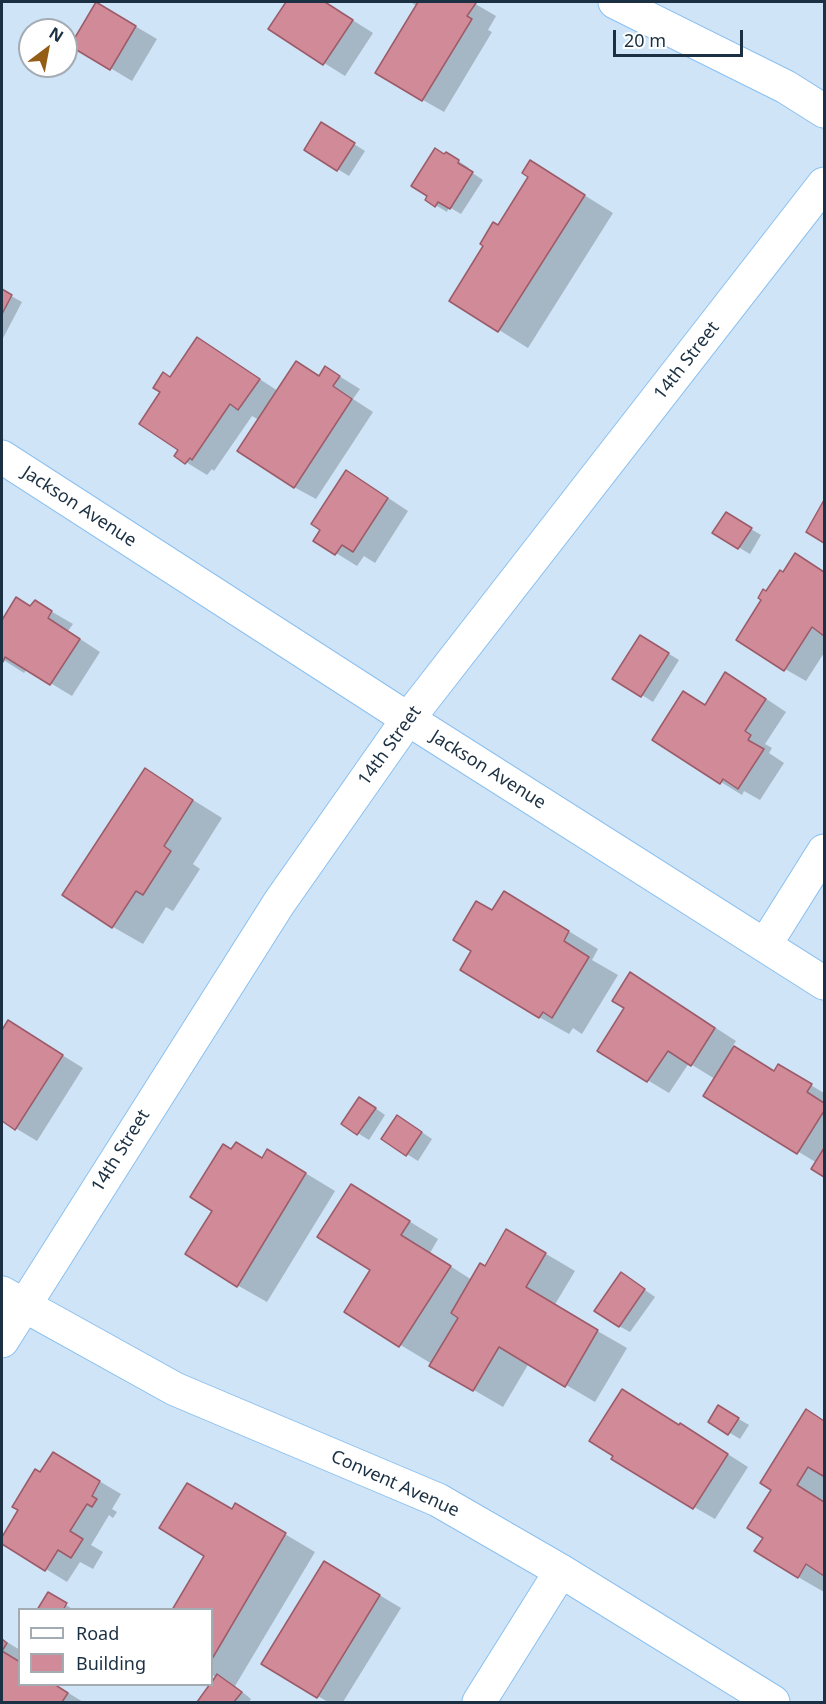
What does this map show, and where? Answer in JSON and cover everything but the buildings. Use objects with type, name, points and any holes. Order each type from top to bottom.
[{"type":"street","points":[[615,2],[786,87],[825,111]]},
{"type":"street","name":"14th Street","points":[[2,1341],[12,1299],[279,903],[408,719],[825,184]]},
{"type":"street","name":"Jackson Avenue","points":[[2,458],[825,983]]},
{"type":"street","points":[[765,945],[825,851]]},
{"type":"street","name":"Convent Avenue","points":[[12,1299],[175,1389],[438,1500],[561,1571],[773,1702]]},
{"type":"street","points":[[479,1702],[561,1571]]}]
